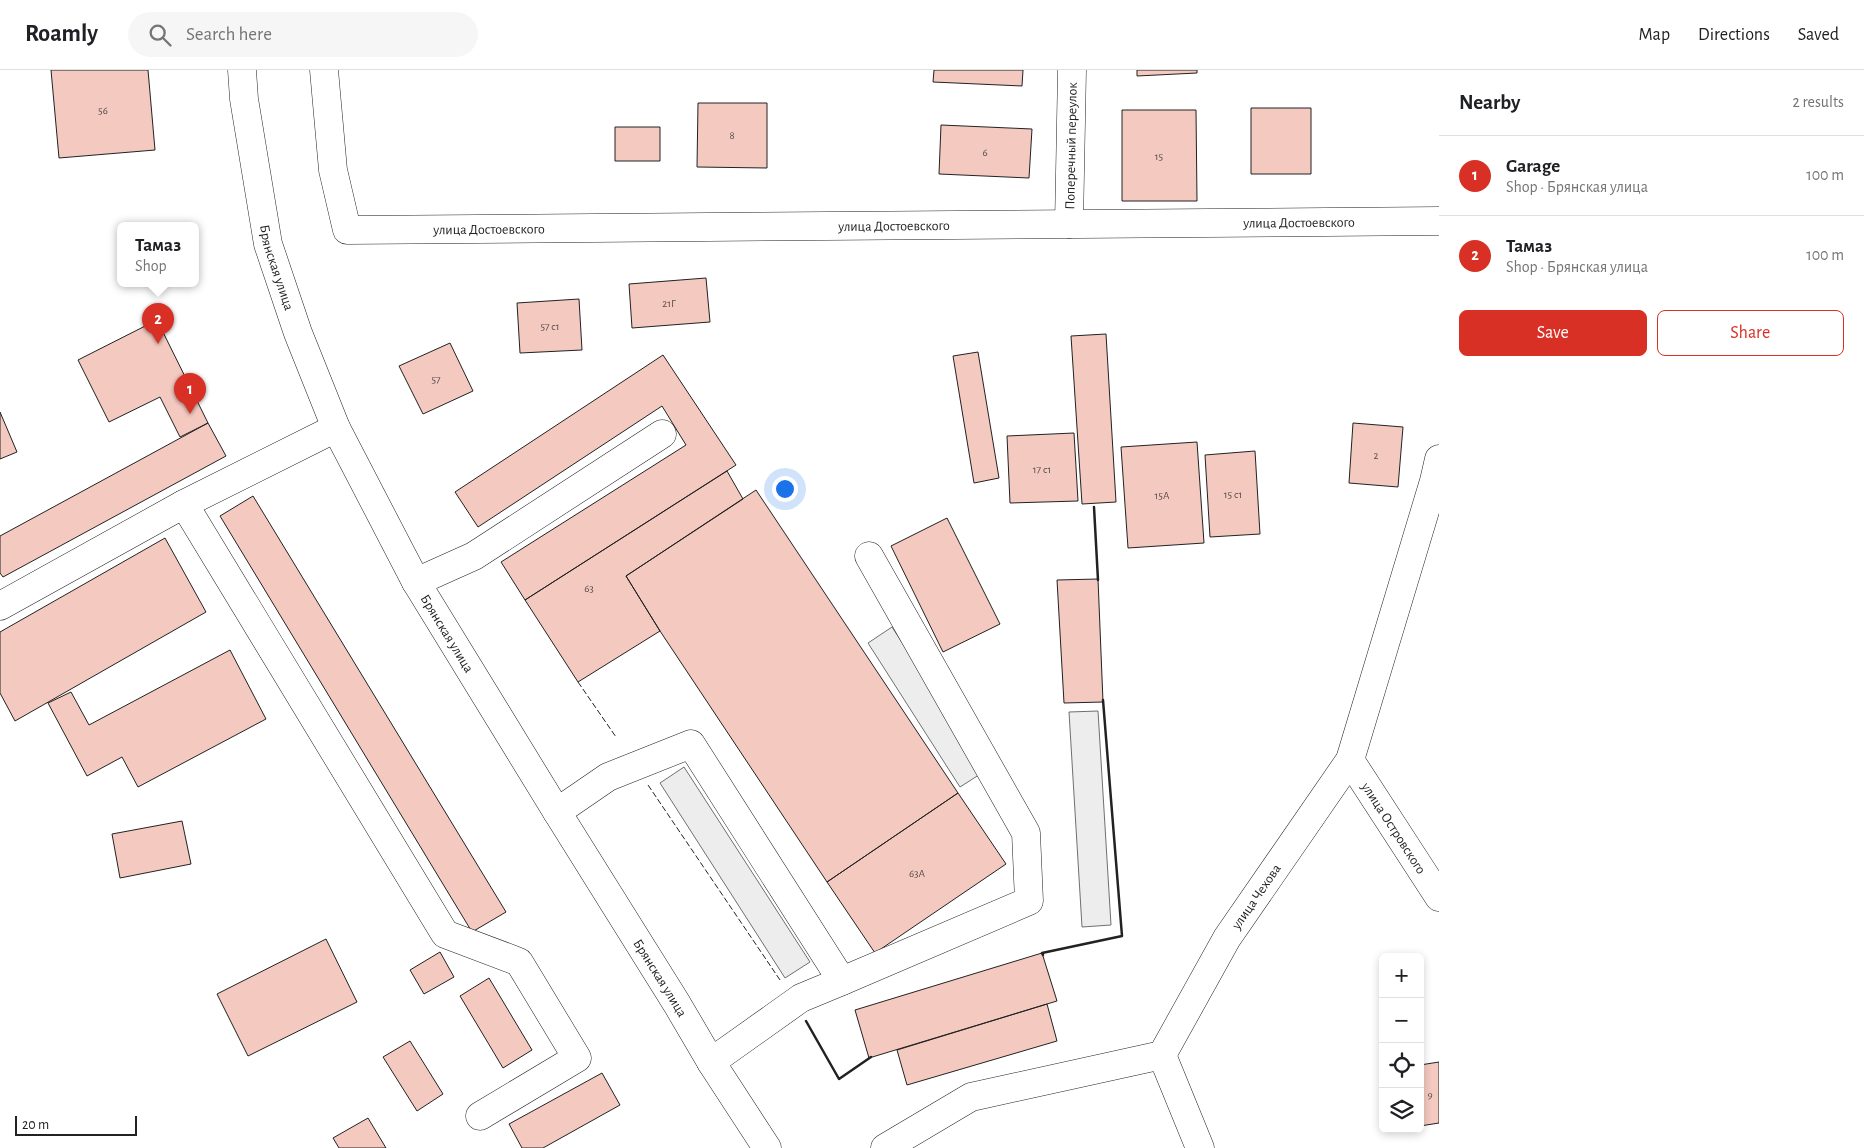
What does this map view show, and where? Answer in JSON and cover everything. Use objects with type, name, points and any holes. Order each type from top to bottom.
[{"type":"main road","name":"Брянская улица","points":[[242,70],[244,100],[268,244],[298,333],[336,428],[416,582],[711,1062],[767,1148]]},
{"type":"main road","name":"улица Достоевского","points":[[324,70],[332,170],[347,230],[1439,221]]},
{"type":"main road","name":"Поперечный переулок","points":[[1069,224],[1072,70]]},
{"type":"main road","points":[[0,606],[184,504],[336,428]]},
{"type":"main road","points":[[416,582],[474,556],[662,434]]},
{"type":"main road","name":"улица Чехова","points":[[1162,1055],[1227,938],[1350,760],[1434,482],[1439,459]]},
{"type":"main road","points":[[184,504],[445,934],[519,962],[577,1058],[480,1116]]},
{"type":"main road","points":[[711,1062],[800,998],[1029,900],[1026,833],[869,556]]},
{"type":"main road","points":[[557,812],[608,777],[690,744],[842,981]]},
{"type":"main road","name":"улица Островского","points":[[1350,760],[1439,897]]},
{"type":"main road","points":[[885,1148],[971,1097],[1162,1055],[1200,1148]]},
{"type":"shaded area","points":[[892,627],[985,771],[960,787],[868,643]]},
{"type":"shaded area","points":[[1098,711],[1111,925],[1082,927],[1069,712]]},
{"type":"shaded area","points":[[684,767],[810,962],[785,978],[660,783]]},
{"type":"building","points":[[51,70],[148,70],[155,150],[59,158]]},
{"type":"building","points":[[934,70],[1023,70],[1022,86],[933,82]]},
{"type":"building","points":[[1137,70],[1197,70],[1197,73],[1137,76]]},
{"type":"building","points":[[698,103],[767,103],[767,168],[697,167]]},
{"type":"building","points":[[1251,108],[1311,108],[1311,174],[1251,174]]},
{"type":"building","points":[[1122,110],[1196,110],[1197,201],[1122,201]]},
{"type":"building","points":[[941,125],[1032,129],[1029,178],[939,174]]},
{"type":"building","points":[[615,127],[660,127],[660,161],[615,161]]},
{"type":"building","points":[[706,278],[710,322],[632,328],[629,284]]},
{"type":"building","points":[[579,299],[582,350],[520,353],[517,303]]},
{"type":"building","points":[[157,320],[208,423],[180,437],[160,397],[109,422],[78,360]]},
{"type":"building","points":[[1106,334],[1116,502],[1082,504],[1071,336]]},
{"type":"building","points":[[450,343],[473,391],[423,414],[399,366]]},
{"type":"building","points":[[978,352],[999,478],[974,483],[953,356]]},
{"type":"building","points":[[663,355],[736,465],[525,600],[501,562],[686,445],[662,406],[478,527],[455,492]]},
{"type":"building","points":[[0,412],[17,452],[0,459]]},
{"type":"building","points":[[208,423],[226,456],[3,577],[0,573],[0,536]]},
{"type":"building","points":[[1353,423],[1403,427],[1398,487],[1349,483]]},
{"type":"building","points":[[1074,433],[1078,501],[1010,503],[1007,436]]},
{"type":"building","points":[[1197,442],[1204,543],[1128,548],[1121,447]]},
{"type":"building","points":[[1255,451],[1260,534],[1210,537],[1205,455]]},
{"type":"building","points":[[727,471],[743,499],[626,576],[660,631],[578,682],[525,600]]},
{"type":"building","points":[[756,490],[958,793],[827,882],[660,631],[626,576]]},
{"type":"building","points":[[253,496],[506,912],[472,932],[220,516]]},
{"type":"building","points":[[947,518],[1000,624],[943,652],[891,546]]},
{"type":"building","points":[[165,538],[206,612],[15,721],[0,693],[0,632]]},
{"type":"building","points":[[1098,579],[1103,702],[1064,703],[1057,580]]},
{"type":"building","points":[[230,650],[266,719],[138,787],[122,757],[87,776],[48,703],[71,692],[89,725]]},
{"type":"building","points":[[958,793],[1006,864],[875,953],[827,882]]},
{"type":"building","points":[[182,821],[191,864],[120,878],[112,834]]},
{"type":"building","points":[[326,939],[357,1002],[248,1056],[217,994]]},
{"type":"building","points":[[440,952],[454,977],[424,994],[410,970]]},
{"type":"building","points":[[1042,953],[1057,1001],[869,1058],[855,1010]]},
{"type":"building","points":[[489,978],[532,1050],[503,1068],[460,996]]},
{"type":"building","points":[[1047,1004],[1057,1041],[907,1085],[897,1050]]},
{"type":"building","points":[[410,1041],[443,1094],[417,1111],[383,1057]]},
{"type":"building","points":[[1439,1062],[1439,1123],[1424,1125],[1424,1088],[1424,1064]]},
{"type":"building","points":[[602,1073],[620,1105],[543,1148],[522,1148],[509,1124]]},
{"type":"building","points":[[368,1118],[386,1148],[339,1148],[333,1138]]},
{"type":"fence","points":[[578,682],[616,737]]},
{"type":"fence","points":[[648,785],[780,980]]},
{"type":"wall","points":[[1094,507],[1098,580]]},
{"type":"wall","points":[[1043,955],[1042,953],[1122,936],[1103,700]]},
{"type":"wall","points":[[806,1021],[839,1079],[871,1057]]},
{"type":"place","name":"Тамаз","points":[[158,344]]},
{"type":"place","name":"Garage","points":[[190,414]]}]
